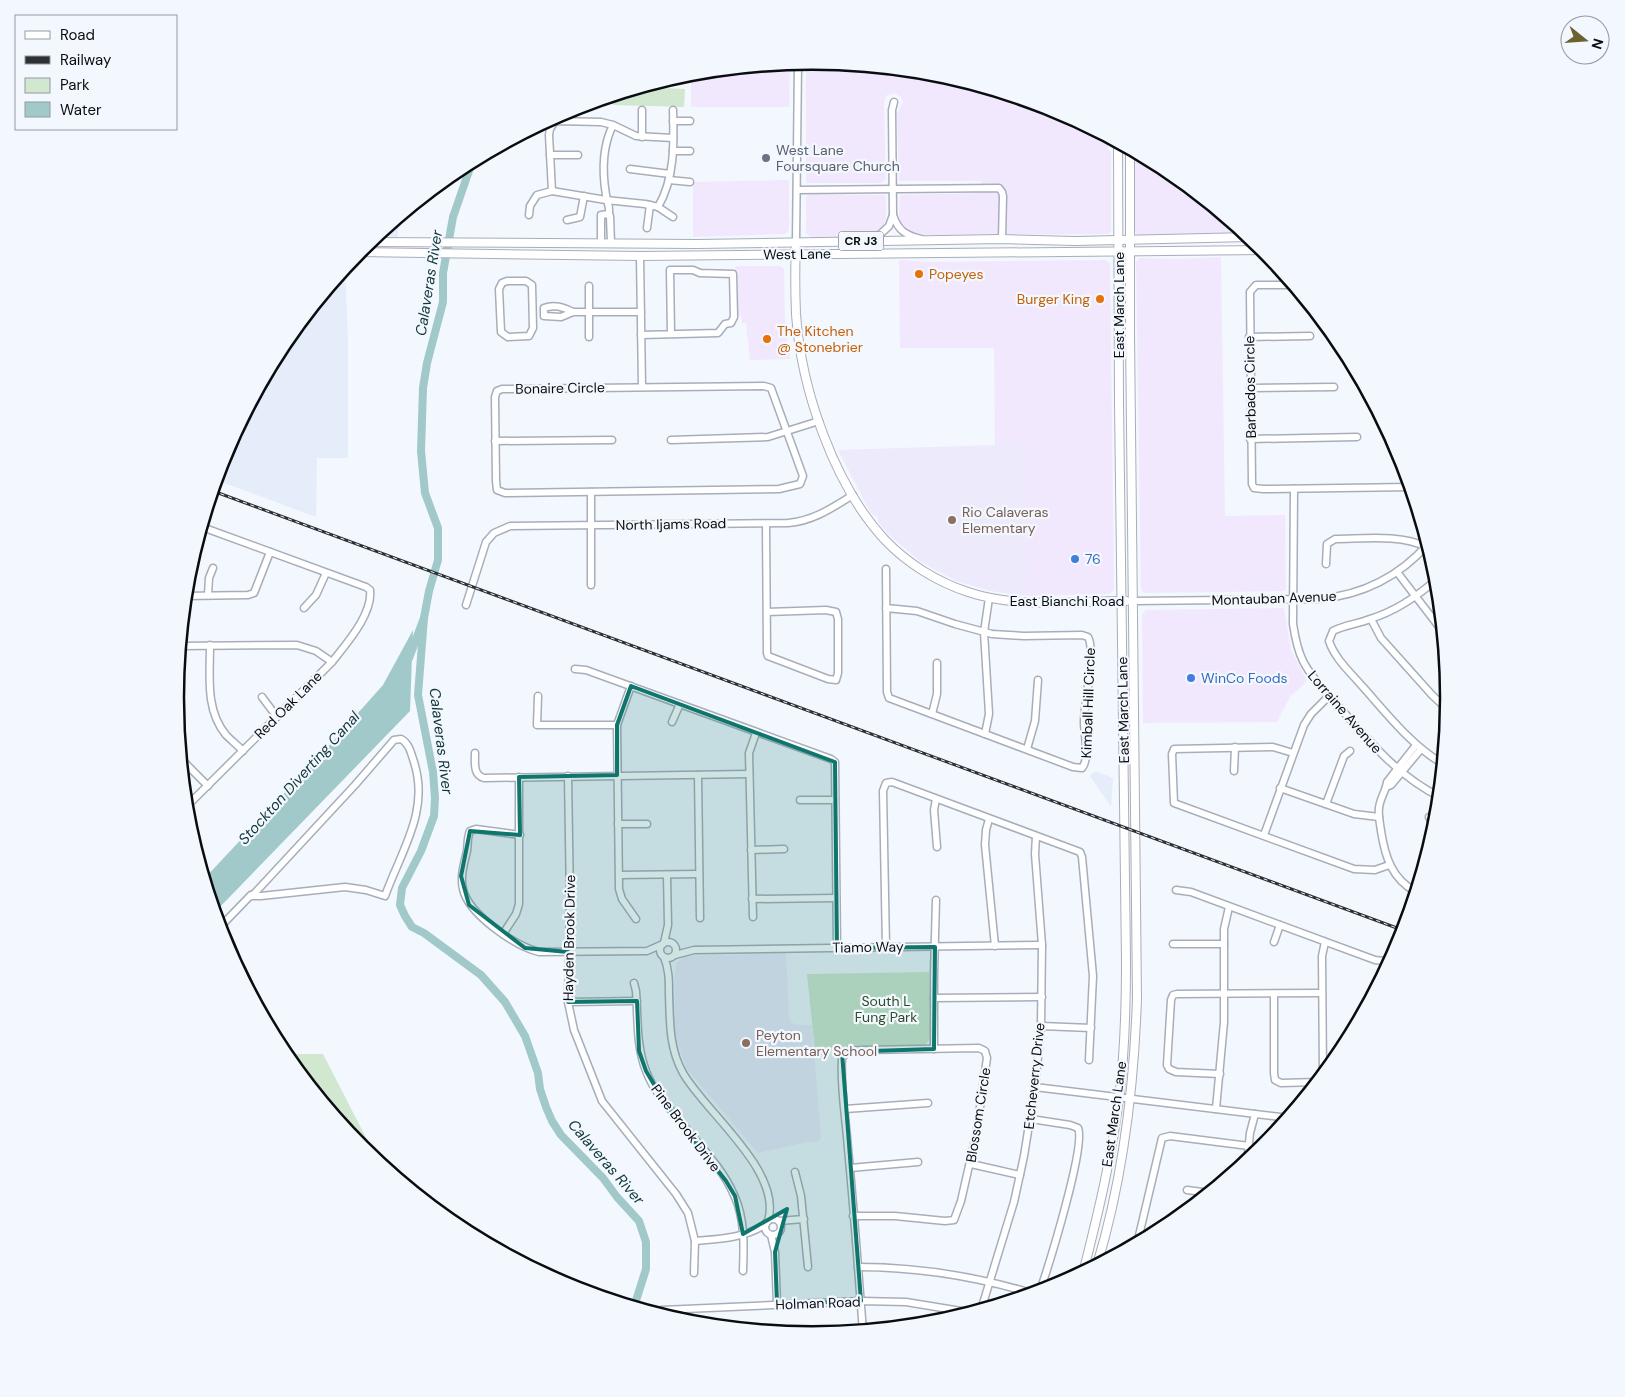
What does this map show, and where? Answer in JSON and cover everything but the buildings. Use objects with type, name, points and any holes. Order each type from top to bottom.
[{"type":"main road","name":"East March Lane","points":[[1085,1264],[1108,1164],[1120,1097],[1125,1033],[1126,961],[1118,149]]},
{"type":"main road","name":"East March Lane","points":[[1099,1257],[1112,1204],[1130,1098],[1136,1035],[1138,962],[1130,156]]},
{"type":"main road","name":"West Lane","points":[[381,242],[697,244],[1002,239],[1075,241],[1239,237]]},
{"type":"main road","name":"East Bianchi Road","points":[[796,242],[796,314],[806,378],[818,421],[833,457],[853,495],[886,541],[910,562],[925,572],[954,587],[989,598],[1030,602],[1133,601]]},
{"type":"main road","name":"West Lane","points":[[370,252],[640,256],[1253,250]]},
{"type":"street","name":"East Bianchi Road","points":[[796,242],[798,70]]},
{"type":"street","points":[[873,241],[889,226],[893,215],[892,110],[894,102]]},
{"type":"street","points":[[642,110],[642,137]]},
{"type":"street","points":[[658,207],[670,177],[673,151],[672,110]]},
{"type":"street","points":[[565,121],[601,122],[642,137],[673,138]]},
{"type":"street","points":[[673,121],[690,121]]},
{"type":"street","points":[[612,243],[609,204],[606,200],[604,156],[613,125]]},
{"type":"street","points":[[551,128],[549,134],[552,191]]},
{"type":"street","points":[[673,151],[690,151]]},
{"type":"street","points":[[550,155],[578,155]]},
{"type":"street","points":[[630,169],[690,182]]},
{"type":"street","points":[[797,190],[998,188],[1003,196],[1002,239]]},
{"type":"street","points":[[529,215],[530,206],[537,194],[552,191],[650,205],[658,207],[673,217]]},
{"type":"street","points":[[567,220],[580,217],[584,196]]},
{"type":"street","points":[[601,243],[601,214],[606,200]]},
{"type":"street","points":[[647,228],[650,205]]},
{"type":"street","points":[[601,214],[609,214]]},
{"type":"street","points":[[893,215],[900,230],[907,235],[927,241]]},
{"type":"street","points":[[640,256],[642,387]]},
{"type":"street","points":[[641,335],[718,333],[725,324],[734,321],[733,274],[670,270],[671,334]]},
{"type":"street","points":[[507,281],[526,281],[531,283],[533,307],[532,331],[528,336],[503,335],[500,330],[500,290],[502,283],[507,281]]},
{"type":"street","name":"Barbados Circle","points":[[1286,285],[1256,285],[1252,288],[1249,299],[1250,480],[1254,488],[1263,490],[1404,487]]},
{"type":"street","points":[[589,286],[589,336]]},
{"type":"street","points":[[533,319],[544,312],[549,306],[560,306],[573,312]]},
{"type":"street","points":[[533,307],[561,317],[573,312],[641,312]]},
{"type":"street","points":[[1249,337],[1310,336]]},
{"type":"street","name":"Bonaire Circle","points":[[642,387],[768,387],[772,390],[803,476],[800,484],[778,490],[591,492],[501,492],[497,490],[495,441],[495,397],[497,391],[502,389],[642,387]]},
{"type":"street","points":[[1250,388],[1334,387]]},
{"type":"street","points":[[671,440],[756,438],[786,432],[818,421]]},
{"type":"street","points":[[1250,439],[1357,437]]},
{"type":"street","points":[[495,441],[612,440]]},
{"type":"street","points":[[1294,489],[1294,599]]},
{"type":"street","points":[[591,492],[592,585]]},
{"type":"street","name":"North Ijams Road","points":[[466,605],[483,548],[488,540],[499,530],[510,526],[795,523],[810,519],[853,495]]},
{"type":"street","points":[[766,524],[767,612],[768,656],[828,679],[836,680],[838,673],[838,619],[836,612],[826,610],[767,612]]},
{"type":"street","points":[[207,529],[326,573],[316,595],[304,608]]},
{"type":"street","points":[[1326,564],[1327,544],[1335,539],[1402,539],[1422,544]]},
{"type":"street","name":"Montauban Avenue","points":[[1133,601],[1319,599],[1351,594],[1374,585],[1397,572],[1423,549]]},
{"type":"street","points":[[193,596],[248,595],[254,593],[270,552]]},
{"type":"street","points":[[208,595],[209,578],[213,568]]},
{"type":"street","points":[[886,569],[886,608]]},
{"type":"street","points":[[1397,572],[1437,624]]},
{"type":"street","name":"Red Oak Lane","points":[[192,801],[332,662],[362,618],[368,604],[370,590],[326,573]]},
{"type":"street","points":[[1430,584],[1415,597],[1394,609],[1371,619],[1333,631],[1329,641],[1338,658],[1418,747],[1438,761]]},
{"type":"street","points":[[985,734],[989,714],[984,632],[989,598]]},
{"type":"street","name":"Lorraine Avenue","points":[[1294,599],[1293,624],[1300,655],[1309,671],[1377,750],[1399,771],[1434,794]]},
{"type":"street","name":"Kimball Hill Circle","points":[[886,608],[917,610],[984,632],[1024,636],[1085,635],[1090,640],[1089,680],[1084,722],[1085,765],[1082,768],[891,700],[887,696],[886,608]]},
{"type":"street","points":[[1371,619],[1381,638],[1441,704]]},
{"type":"street","points":[[186,646],[297,644],[316,651],[332,662]]},
{"type":"street","points":[[210,645],[212,707],[216,720],[226,734],[243,751]]},
{"type":"street","points":[[932,714],[937,694],[937,663]]},
{"type":"street","points":[[575,670],[586,670],[831,759],[834,762],[837,948]]},
{"type":"street","points":[[1027,749],[1035,721],[1038,680]]},
{"type":"street","points":[[631,686],[618,724],[619,875],[622,899],[636,919]]},
{"type":"street","points":[[538,696],[538,725],[618,724]]},
{"type":"street","points":[[1264,835],[1307,719],[1316,707],[1329,696]]},
{"type":"street","points":[[262,697],[277,717]]},
{"type":"street","points":[[672,722],[680,704]]},
{"type":"street","points":[[753,917],[749,774],[750,753],[756,733]]},
{"type":"street","points":[[225,922],[252,896],[355,785],[394,740],[401,739],[407,744],[417,772],[420,797],[414,824],[385,896],[366,890],[345,887],[252,896]]},
{"type":"street","points":[[1234,771],[1235,747]]},
{"type":"street","points":[[1293,753],[1273,747],[1174,748],[1172,754],[1174,803],[1354,869],[1375,870],[1389,866]]},
{"type":"street","points":[[1412,889],[1399,879],[1389,866],[1383,845],[1379,817],[1380,800],[1386,787],[1391,785],[1399,771],[1418,747]]},
{"type":"street","points":[[1326,804],[1344,756],[1350,751]]},
{"type":"street","points":[[475,753],[476,772],[484,778],[749,774]]},
{"type":"street","points":[[187,765],[208,786]]},
{"type":"street","points":[[698,775],[700,918]]},
{"type":"street","name":"Hayden Brook Drive","points":[[568,776],[570,901],[568,1002],[574,1030],[602,1101],[683,1204],[691,1220],[695,1240],[694,1273]]},
{"type":"street","points":[[503,934],[516,914],[519,904],[519,777]]},
{"type":"street","points":[[886,947],[884,790],[886,783],[892,782],[1081,853],[1092,956],[1090,1060]]},
{"type":"street","points":[[1280,788],[1354,814],[1379,817]]},
{"type":"street","points":[[936,799],[934,810],[937,847]]},
{"type":"street","points":[[800,800],[835,800]]},
{"type":"street","points":[[989,819],[985,845],[995,946]]},
{"type":"street","points":[[618,824],[647,824]]},
{"type":"street","points":[[520,835],[476,829],[470,832],[461,876],[464,895],[469,905],[476,914],[503,934],[517,943],[539,952],[647,950],[664,944],[673,944]]},
{"type":"street","name":"Etcheverry Drive","points":[[983,1304],[1006,1230],[1020,1175],[1035,1087],[1042,997],[1042,945],[1035,854],[1036,836]]},
{"type":"street","points":[[751,850],[784,849]]},
{"type":"street","points":[[619,875],[700,874]]},
{"type":"street","points":[[667,875],[668,925],[664,944],[660,951],[669,976]]},
{"type":"street","points":[[1176,890],[1191,892],[1375,960],[1383,961]]},
{"type":"street","points":[[752,899],[836,898]]},
{"type":"street","points":[[934,1049],[936,900]]},
{"type":"street","points":[[1216,1109],[1220,1074],[1224,994],[1225,919],[1230,907]]},
{"type":"street","points":[[668,925],[673,944],[676,948],[669,976],[672,1046],[682,1072],[748,1154],[760,1175],[769,1200],[770,1211],[767,1222],[775,1252]]},
{"type":"street","points":[[1274,942],[1280,925]]},
{"type":"street","points":[[1324,1064],[1322,956],[1325,942]]},
{"type":"street","name":"Tiamo Way","points":[[673,944],[694,950]]},
{"type":"street","points":[[1173,944],[1224,944]]},
{"type":"street","name":"Tiamo Way","points":[[674,956],[694,950],[1042,945]]},
{"type":"street","points":[[647,950],[668,958],[674,956]]},
{"type":"street","name":"Pine Brook Drive","points":[[634,983],[640,1051],[646,1071],[654,1088],[716,1166],[735,1196],[744,1234],[743,1270]]},
{"type":"street","points":[[1220,1074],[1176,1072],[1169,1069],[1167,1061],[1171,1000],[1173,995],[1322,993]]},
{"type":"street","points":[[1274,994],[1274,1073],[1276,1080],[1280,1083],[1310,1082]]},
{"type":"street","points":[[934,998],[1042,997]]},
{"type":"street","points":[[568,1002],[637,1001]]},
{"type":"street","points":[[1040,1026],[1092,1028]]},
{"type":"street","name":"Blossom Circle","points":[[845,1109],[841,1061],[843,1055],[848,1051],[978,1048],[987,1054],[981,1106],[970,1164],[960,1207],[954,1220],[945,1221],[895,1216],[854,1216]]},
{"type":"street","points":[[1035,1087],[1281,1117]]},
{"type":"street","points":[[863,1325],[845,1109],[928,1103]]},
{"type":"street","points":[[1248,1151],[1255,1114]]},
{"type":"street","points":[[1031,1119],[1070,1125],[1078,1128],[1080,1132],[1060,1228],[1043,1283]]},
{"type":"street","points":[[1140,1235],[1162,1138],[1170,1136],[1249,1146]]},
{"type":"street","points":[[850,1168],[918,1162]]},
{"type":"street","points":[[970,1164],[1020,1175]]},
{"type":"street","points":[[795,1172],[800,1189],[808,1267]]},
{"type":"street","points":[[1187,1190],[1201,1192]]},
{"type":"street","points":[[769,1200],[772,1202],[780,1230],[775,1252],[777,1304]]},
{"type":"street","points":[[695,1240],[724,1238],[744,1234],[771,1219],[802,1219]]},
{"type":"street","points":[[752,1231],[769,1233],[780,1230],[802,1219]]},
{"type":"street","points":[[858,1267],[916,1269],[990,1281],[1023,1291]]},
{"type":"street","name":"Holman Road","points":[[676,1312],[777,1304],[861,1301],[906,1302],[958,1310]]},
{"type":"highlighted area","points":[[631,686],[835,762],[837,948],[935,947],[934,1049],[842,1052],[861,1301],[777,1304],[775,1252],[787,1209],[743,1234],[735,1196],[726,1181],[665,1103],[646,1071],[639,1051],[637,1001],[568,1002],[568,952],[525,948],[469,905],[461,876],[470,831],[520,835],[519,777],[617,775],[617,725]]},
{"type":"shaded area","points":[[806,70],[854,71],[895,75],[975,91],[1015,103],[1053,118],[1108,144],[1108,149],[1111,152],[1111,231],[1108,234],[917,235],[906,231],[899,220],[900,195],[981,193],[981,181],[899,181],[897,114],[903,102],[901,97],[894,93],[887,95],[884,101],[886,179],[882,183],[806,183]]},
{"type":"shaded area","points":[[790,71],[789,107],[691,107],[691,82],[730,75]]},
{"type":"shaded area","points":[[1134,158],[1195,200],[1236,234],[1139,236],[1134,231]]},
{"type":"shaded area","points":[[789,180],[789,230],[785,234],[693,237],[693,182]]},
{"type":"shaded area","points":[[809,194],[884,195],[886,197],[886,219],[881,230],[872,236],[811,238],[806,233],[806,197]]},
{"type":"shaded area","points":[[404,221],[398,230],[398,238],[385,238]]},
{"type":"shaded area","points":[[1221,257],[1225,516],[1285,515],[1286,589],[1284,591],[1144,593],[1141,589],[1136,262],[1140,258]]},
{"type":"shaded area","points":[[899,260],[932,262],[1106,260],[1110,264],[1114,590],[1110,594],[1026,596],[1025,446],[995,445],[994,348],[900,348]]},
{"type":"shaded area","points":[[735,266],[780,266],[784,269],[785,323],[790,359],[750,360],[746,323],[742,323],[741,315],[738,316],[738,306],[735,305],[735,289],[738,289],[738,270],[735,270]]},
{"type":"shaded area","points":[[345,278],[348,340],[348,458],[317,458],[316,517],[222,482],[249,421],[268,384],[314,316]]},
{"type":"shaded area","name":"Rio Calaveras Elementary","points":[[995,445],[1025,446],[1026,596],[990,591],[956,581],[921,562],[889,535],[878,522],[878,517],[872,514],[838,450]]},
{"type":"shaded area","points":[[1284,608],[1291,650],[1307,681],[1290,697],[1277,722],[1143,723],[1142,614],[1146,610]]},
{"type":"shaded area","points":[[1095,771],[1113,778],[1111,807],[1090,776]]},
{"type":"shaded area","name":"Peyton Elementary School","points":[[786,953],[789,1018],[791,1022],[797,1025],[812,1025],[821,1139],[816,1142],[807,1142],[758,1153],[686,1068],[674,1031],[675,970],[677,962],[686,956]]},
{"type":"green space","points":[[663,88],[685,89],[684,107],[613,105],[613,102]]},
{"type":"green space","name":"South L Fung Park","points":[[929,972],[930,1039],[925,1045],[846,1046],[815,1050],[807,974]]},
{"type":"green space","points":[[294,1054],[323,1054],[369,1144],[340,1113]]},
{"type":"water","name":"Stockton Diverting Canal","points":[[413,630],[410,711],[220,907],[209,874],[383,685]]},
{"type":"waterway","name":"Calaveras River","points":[[409,658],[424,618],[438,560],[438,528],[425,493],[421,451],[423,388],[427,363],[443,302],[443,273],[453,217],[468,173]]},
{"type":"waterway","name":"Calaveras River","points":[[424,618],[418,695],[433,772],[434,816],[421,851],[402,888],[400,905],[412,927],[424,933],[481,975],[505,1002],[525,1036],[538,1073],[540,1089],[552,1121],[561,1135],[603,1178],[639,1221],[646,1242],[646,1269],[636,1302]]},
{"type":"railway","points":[[218,493],[1397,928]]},
{"type":"place","name":"West Lane Foursquare Church","points":[[766,158]]},
{"type":"place","name":"Popeyes","points":[[919,274]]},
{"type":"place","name":"Burger King","points":[[1100,299]]},
{"type":"place","name":"The Kitchen @ Stonebrier","points":[[767,339]]},
{"type":"place","name":"Rio Calaveras Elementary","points":[[952,520]]},
{"type":"place","name":"76","points":[[1075,559]]},
{"type":"place","name":"WinCo Foods","points":[[1191,678]]},
{"type":"place","name":"Peyton Elementary School","points":[[746,1043]]}]
